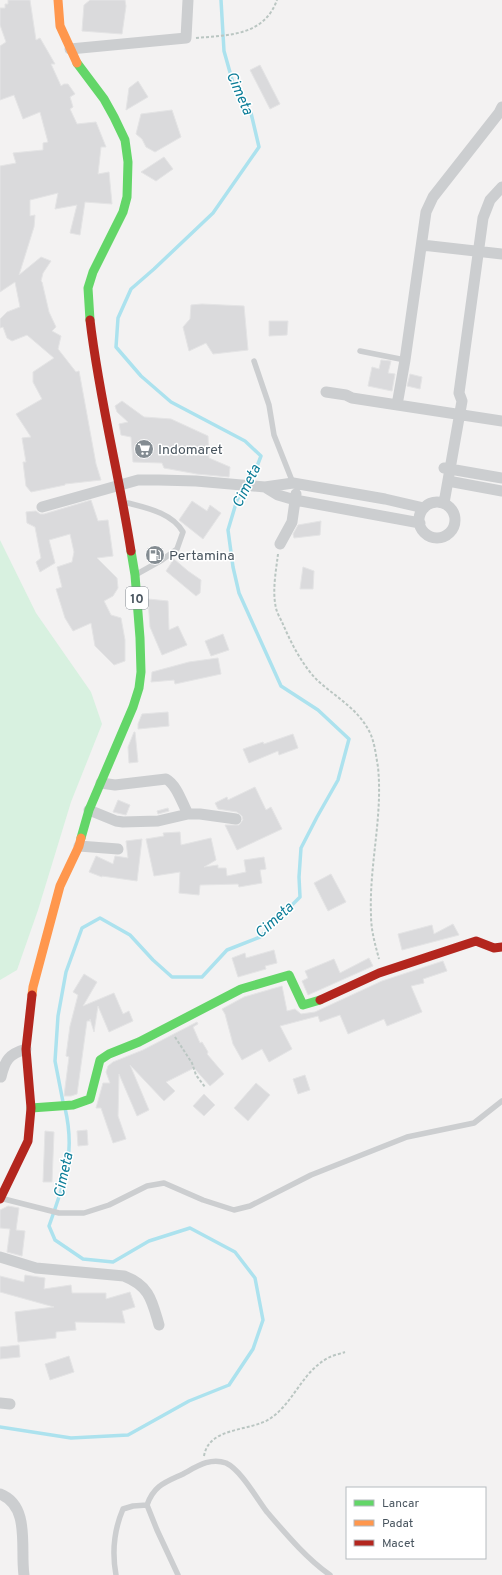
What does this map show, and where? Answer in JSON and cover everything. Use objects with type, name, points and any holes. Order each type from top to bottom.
[{"type":"main road","name":"10","points":[[0,1199],[28,1141],[31,1108],[26,1049],[33,987],[42,952],[60,886],[79,846],[90,810],[133,708],[139,688],[141,672],[135,575],[123,501],[94,354],[89,316],[88,288],[93,272],[123,212],[127,197],[128,162],[125,140],[114,117],[104,99],[76,62],[60,26],[58,0]]},
{"type":"main road","points":[[31,1108],[74,1105],[90,1099],[100,1060],[241,989],[289,975],[303,1005],[314,1003],[382,972],[409,962],[476,941],[494,948],[502,947]]},
{"type":"street","points":[[70,49],[186,38],[188,0]]},
{"type":"street","points":[[398,401],[426,212],[433,197],[499,113],[502,107]]},
{"type":"street","points":[[442,503],[457,411],[462,401],[459,393],[483,218],[490,200],[502,187]]},
{"type":"street","points":[[422,245],[502,254]]},
{"type":"street","points":[[326,392],[346,394],[352,398],[398,401],[457,411],[502,421]]},
{"type":"street","points":[[457,411],[502,415]]},
{"type":"street","points":[[447,468],[502,478]]},
{"type":"street","points":[[442,503],[448,481],[447,468]]},
{"type":"street","points":[[42,507],[138,480],[159,480],[259,487],[295,483],[385,499],[424,508]]},
{"type":"street","points":[[448,481],[502,491]]},
{"type":"street","points":[[280,544],[292,522],[296,500],[295,483]]},
{"type":"street","points":[[259,487],[278,495],[296,500],[420,523]]},
{"type":"street","points":[[442,503],[449,506],[455,516],[454,526],[447,535],[442,537],[431,536],[422,529],[420,523],[421,512],[424,508],[428,504],[442,503]]},
{"type":"street","points":[[101,783],[115,785],[144,783],[164,778],[170,782],[188,814]]},
{"type":"street","points":[[90,810],[116,821],[123,822],[158,821],[188,814],[200,814],[236,819]]},
{"type":"street","points":[[79,846],[118,849]]},
{"type":"street","points":[[1,1077],[8,1058],[26,1049]]},
{"type":"street","points":[[0,1257],[36,1268],[124,1276],[135,1280],[143,1286],[148,1294],[159,1325]]},
{"type":"street","points":[[0,1494],[15,1506],[21,1522],[24,1575]]},
{"type":"lane","points":[[360,351],[405,360]]},
{"type":"lane","points":[[254,361],[268,405],[274,435],[295,483]]},
{"type":"lane","points":[[123,501],[161,514],[178,524],[183,532],[177,549],[162,560],[135,575]]},
{"type":"lane","points":[[0,1199],[59,1213],[84,1213],[109,1205],[147,1186],[164,1183],[203,1200],[234,1210],[250,1206],[311,1175],[407,1137],[474,1123],[502,1101]]},
{"type":"lane","points":[[178,1575],[147,1505],[150,1497],[160,1485],[203,1463],[214,1461],[226,1463],[240,1475],[266,1510],[288,1536],[322,1573],[330,1575]]},
{"type":"lane","points":[[116,1575],[114,1546],[115,1532],[123,1509],[133,1506],[147,1505]]},
{"type":"path","points":[[186,38],[244,32],[264,21],[274,8],[277,0]]},
{"type":"path","points":[[280,544],[275,577],[276,608],[291,644],[318,681],[348,704],[361,719],[371,734],[376,750],[379,778],[379,809],[372,882],[371,914],[373,937],[382,972]]},
{"type":"path","points":[[169,1026],[192,1063],[196,1075],[205,1088]]},
{"type":"path","points":[[203,1463],[205,1451],[211,1442],[219,1436],[254,1426],[271,1418],[315,1367],[328,1358],[345,1352]]},
{"type":"green space","points":[[0,540],[36,613],[91,692],[102,724],[71,802],[38,910],[17,970],[0,980]]},
{"type":"building","points":[[8,0],[30,0],[36,40],[40,38],[55,64],[51,64],[61,86],[68,84],[75,94],[70,97],[73,107],[70,109],[77,124],[96,122],[106,147],[101,147],[98,174],[109,172],[112,204],[85,202],[80,235],[70,233],[77,205],[55,209],[58,193],[30,200],[30,216],[35,215],[34,227],[19,275],[41,257],[51,261],[43,273],[41,281],[49,312],[56,327],[52,331],[61,336],[58,349],[76,372],[79,371],[96,464],[101,480],[65,484],[31,492],[26,486],[23,462],[26,462],[22,438],[31,437],[16,414],[42,399],[33,382],[33,372],[54,358],[27,335],[12,341],[7,338],[3,327],[0,328],[0,319],[7,312],[20,307],[15,282],[0,292],[0,166],[16,163],[13,153],[43,150],[43,143],[48,142],[40,112],[23,119],[14,95],[0,100],[0,46],[6,42],[0,25],[0,8],[5,8],[5,4],[8,4]]},
{"type":"building","points":[[90,0],[125,0],[126,6],[122,34],[82,31],[84,5]]},
{"type":"building","points":[[260,65],[280,104],[270,109],[250,70]]},
{"type":"building","points":[[138,81],[148,97],[126,110],[129,88]]},
{"type":"building","points":[[172,110],[181,137],[155,152],[146,147],[142,139],[136,134],[141,114]]},
{"type":"building","points":[[164,157],[173,169],[156,181],[141,172]]},
{"type":"building","points":[[202,304],[244,306],[248,350],[213,354],[206,343],[189,351],[183,327],[190,319],[191,305]]},
{"type":"building","points":[[269,321],[288,321],[287,335],[269,336]]},
{"type":"building","points":[[381,360],[391,361],[388,373],[395,374],[392,391],[368,386],[372,367],[379,369]]},
{"type":"building","points":[[410,374],[422,377],[420,389],[407,386]]},
{"type":"building","points":[[122,401],[144,417],[171,419],[208,436],[209,458],[230,467],[229,477],[197,474],[164,468],[162,463],[133,462],[131,437],[121,435],[119,424],[128,422],[117,412],[115,406]]},
{"type":"building","points":[[91,500],[98,521],[108,520],[113,556],[97,558],[117,578],[118,588],[113,596],[104,601],[111,615],[121,618],[125,640],[125,661],[114,665],[95,646],[91,623],[73,631],[65,618],[56,589],[62,587],[57,567],[72,562],[74,552],[70,534],[49,540],[55,563],[40,572],[36,562],[41,558],[35,527],[27,523],[26,512],[36,511],[40,514],[44,514]]},
{"type":"building","points":[[192,501],[207,511],[210,505],[221,513],[203,539],[179,520]]},
{"type":"building","points":[[321,521],[320,535],[294,538],[293,534],[298,525]]},
{"type":"building","points":[[174,559],[201,580],[200,593],[196,596],[166,571]]},
{"type":"building","points":[[303,567],[314,571],[313,589],[300,589]]},
{"type":"building","points":[[148,599],[168,601],[169,630],[178,626],[187,645],[162,655],[150,627]]},
{"type":"building","points":[[223,634],[229,650],[211,656],[205,641]]},
{"type":"building","points":[[218,658],[221,674],[175,684],[174,680],[151,682],[152,672],[189,662]]},
{"type":"building","points":[[168,712],[169,726],[138,729],[138,724],[142,714]]},
{"type":"building","points":[[134,732],[138,762],[129,763],[128,747]]},
{"type":"building","points":[[293,734],[298,748],[279,755],[278,751],[249,763],[243,749],[263,742],[264,744]]},
{"type":"building","points":[[255,787],[266,810],[271,807],[282,829],[237,850],[225,825],[239,825],[243,820],[242,816],[237,812],[218,809],[215,803],[227,797],[228,800]]},
{"type":"building","points":[[118,800],[130,805],[126,815],[113,812]]},
{"type":"building","points":[[168,808],[169,811],[158,814],[157,811]]},
{"type":"building","points":[[180,832],[181,845],[211,838],[216,860],[204,867],[218,865],[218,868],[226,868],[227,876],[246,872],[244,860],[264,857],[266,869],[260,870],[262,883],[239,887],[238,884],[200,885],[199,895],[179,893],[180,872],[154,876],[146,839],[164,836],[163,833]]},
{"type":"building","points":[[142,839],[137,881],[102,877],[89,872],[96,856],[113,864],[115,856],[128,858],[126,841]]},
{"type":"building","points":[[331,874],[346,902],[328,911],[314,883]]},
{"type":"building","points":[[453,924],[459,935],[402,950],[398,934],[432,925],[434,934]]},
{"type":"building","points":[[274,950],[277,963],[265,966],[266,969],[238,977],[232,958],[245,953],[246,958]]},
{"type":"building","points":[[369,958],[373,966],[308,995],[302,981],[308,978],[305,971],[334,959],[340,973]]},
{"type":"building","points":[[443,961],[447,971],[423,979],[424,983],[411,986],[422,1012],[387,1026],[384,1019],[348,1034],[340,1015],[320,1022],[318,1016],[280,1026],[292,1049],[269,1062],[262,1049],[242,1060],[233,1044],[225,1014],[222,1009],[244,997],[282,986],[287,1011],[295,1009],[301,1014],[315,1012],[382,981]]},
{"type":"building","points":[[84,974],[97,982],[83,1006],[114,993],[123,1014],[129,1011],[133,1021],[109,1032],[98,1006],[94,1032],[90,1019],[90,1021],[87,1021],[77,1094],[64,1096],[69,1057],[66,1056],[70,1026],[78,995],[73,992]]},
{"type":"building","points":[[197,1022],[198,1024],[193,1027],[200,1043],[202,1042],[208,1052],[207,1054],[224,1074],[210,1086],[194,1068],[166,1082],[175,1091],[164,1101],[130,1065],[149,1110],[137,1116],[119,1074],[118,1116],[126,1139],[113,1143],[101,1108],[96,1108],[103,1083],[110,1083],[106,1072],[108,1066],[113,1062],[143,1050]]},
{"type":"building","points":[[305,1075],[310,1090],[298,1094],[293,1079]]},
{"type":"building","points":[[256,1083],[270,1095],[248,1121],[234,1108]]},
{"type":"building","points":[[204,1094],[215,1105],[204,1116],[193,1106]]},
{"type":"building","points":[[87,1130],[88,1145],[78,1146],[77,1131]]},
{"type":"building","points":[[45,1131],[54,1132],[52,1182],[43,1182]]},
{"type":"building","points":[[8,1206],[19,1208],[16,1230],[25,1231],[22,1256],[7,1252],[10,1229],[0,1228],[0,1210]]},
{"type":"building","points":[[25,1275],[45,1278],[44,1289],[71,1285],[72,1293],[106,1293],[106,1299],[130,1292],[135,1307],[122,1311],[125,1323],[75,1322],[76,1330],[56,1332],[56,1338],[18,1342],[15,1312],[54,1307],[0,1292],[0,1276],[24,1282]]},
{"type":"building","points":[[19,1345],[20,1357],[0,1359],[0,1347]]},
{"type":"building","points":[[69,1356],[74,1372],[50,1380],[45,1364]]},
{"type":"waterway","name":"Cimeta","points":[[63,1102],[55,1061],[58,1016],[66,972],[82,928],[100,918],[130,935],[153,960],[172,977],[202,977],[227,950],[260,937],[300,897],[299,877],[301,848],[338,780],[349,739],[318,710],[281,686],[239,593],[233,567],[228,530],[237,500],[254,474],[261,456],[245,441],[171,402],[141,376],[116,347],[118,318],[131,289],[213,213],[259,147],[251,113],[233,83],[224,51],[221,0]]},
{"type":"waterway","name":"Cimeta","points":[[0,1427],[71,1438],[128,1435],[189,1401],[229,1385],[253,1349],[263,1320],[255,1278],[235,1252],[190,1228],[149,1241],[113,1262],[83,1259],[55,1240],[49,1226],[64,1182],[69,1155],[68,1125],[65,1108]]},
{"type":"traffic: fast","points":[[77,63],[104,99],[114,117],[125,140],[128,162],[127,197],[123,212],[93,272],[88,288],[90,320]]},
{"type":"traffic: fast","points":[[81,838],[89,810],[133,707],[139,688],[141,672],[140,638],[135,575],[131,551]]},
{"type":"traffic: fast","points":[[31,1108],[73,1105],[90,1099],[100,1060],[109,1054],[139,1042],[241,989],[289,975],[303,1005],[320,1000]]},
{"type":"traffic: slow","points":[[58,0],[60,26],[77,63]]},
{"type":"traffic: slow","points":[[32,995],[60,886],[79,846],[81,838]]},
{"type":"traffic: jam","points":[[90,320],[104,407],[131,551]]},
{"type":"traffic: jam","points":[[320,1000],[379,973],[476,941],[494,948],[502,947]]},
{"type":"traffic: jam","points":[[0,1199],[28,1141],[31,1108],[26,1049],[32,995]]},
{"type":"place","name":"Indomaret","points":[[144,449]]},
{"type":"place","name":"Pertamina","points":[[155,555]]}]
